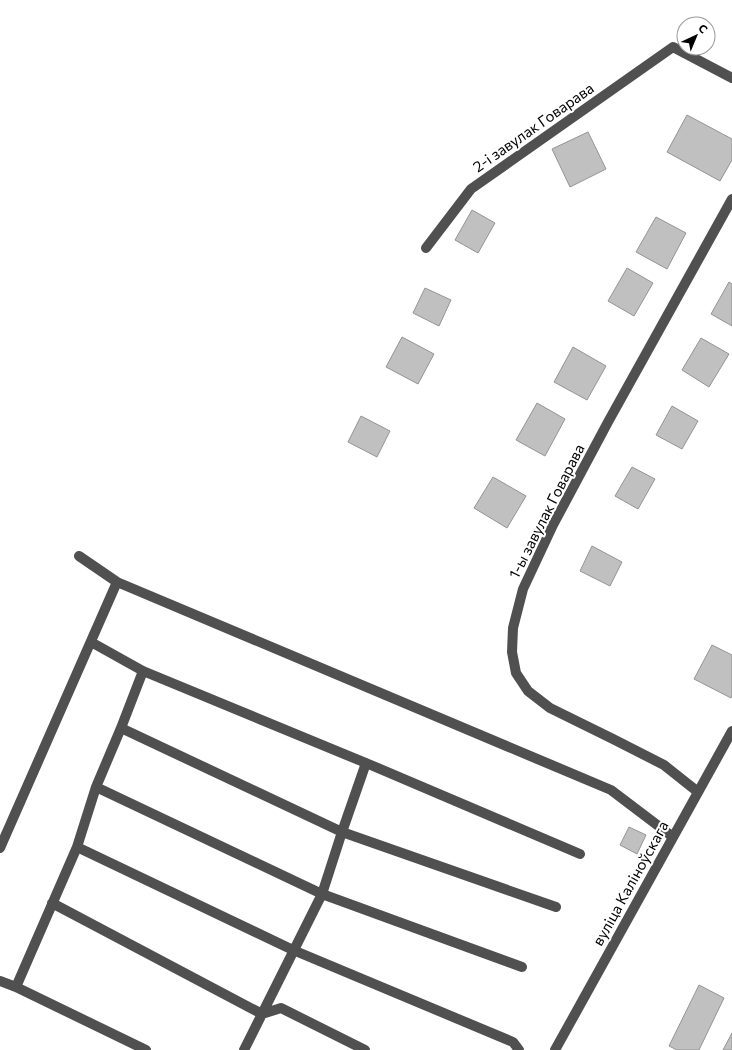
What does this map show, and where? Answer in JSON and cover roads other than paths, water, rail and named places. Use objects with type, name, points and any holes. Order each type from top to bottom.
[{"type":"street","name":"2-і завулак Говарава","points":[[426,248],[471,189],[673,47],[732,78]]},
{"type":"street","name":"1-ы завулак Говарава","points":[[698,792],[664,765],[550,708],[528,691],[516,674],[512,652],[513,628],[523,589],[553,525],[608,422],[732,199]]},
{"type":"street","points":[[79,556],[117,582],[611,790],[673,837]]},
{"type":"street","points":[[0,848],[117,582]]},
{"type":"street","points":[[91,642],[143,671],[366,762],[580,854]]},
{"type":"street","points":[[16,988],[77,847],[96,788],[122,728],[143,671]]},
{"type":"street","points":[[122,728],[342,832],[556,907]]},
{"type":"street","name":"вуліца Каліноўскага","points":[[555,1050],[732,731]]},
{"type":"street","points":[[244,1050],[322,894],[366,762]]},
{"type":"street","points":[[96,788],[322,894],[522,967]]},
{"type":"street","points":[[77,847],[293,950],[513,1042],[519,1050]]},
{"type":"street","points":[[52,903],[262,1014],[281,1008],[365,1050]]},
{"type":"street","points":[[0,981],[146,1050]]}]
